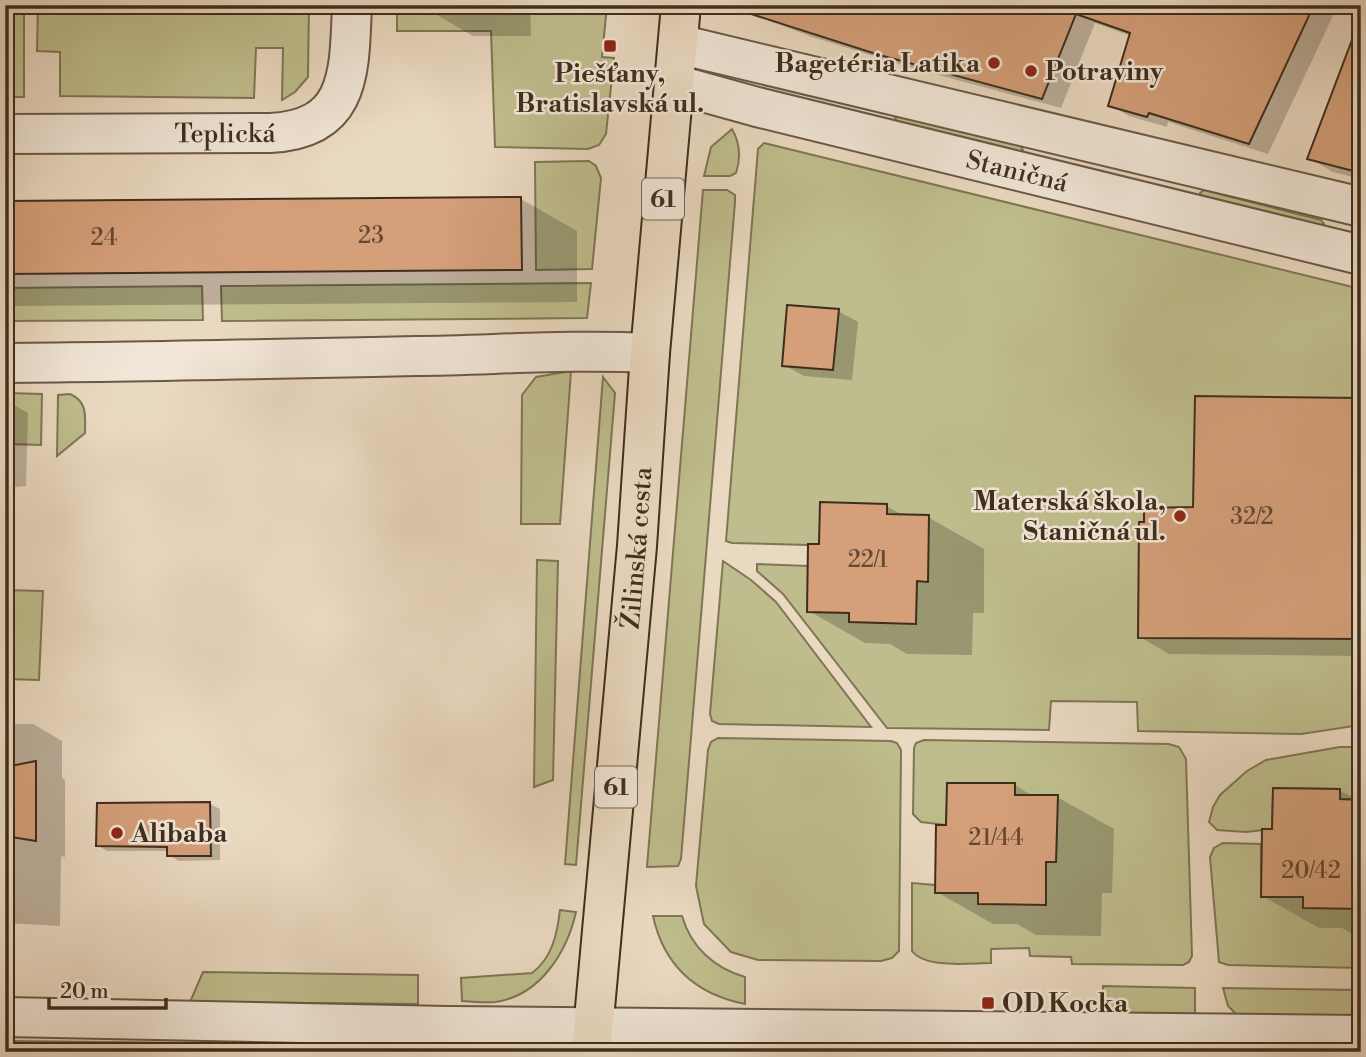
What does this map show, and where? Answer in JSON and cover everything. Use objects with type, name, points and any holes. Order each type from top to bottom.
[{"type":"main road","name":"61","points":[[678,44],[681,5]]},
{"type":"main road","name":"Žilinská cesta","points":[[592,1040],[637,546],[650,353],[678,44]]},
{"type":"street","name":"Teplická","points":[[5,134],[270,133],[289,132],[307,126],[334,106],[347,78],[352,5]]},
{"type":"street","name":"Staničná","points":[[678,44],[1361,207]]},
{"type":"street","name":"Staničná","points":[[674,84],[757,107],[1361,255]]},
{"type":"street","points":[[5,363],[510,354],[593,350],[650,353]]},
{"type":"street","points":[[5,1017],[592,1040],[1064,1042],[1361,1035]]},
{"type":"shaded area","points":[[5,5],[24,5],[24,97],[5,97]]},
{"type":"shaded area","points":[[38,5],[309,5],[308,77],[295,92],[282,100],[283,48],[256,48],[254,98],[60,96],[60,52],[37,51]]},
{"type":"shaded area","points":[[397,5],[423,5],[424,9],[483,9],[483,5],[607,5],[602,57],[614,58],[606,134],[599,145],[588,149],[495,147],[491,31],[397,31]]},
{"type":"shaded area","points":[[899,116],[1020,146],[1023,150],[1019,152],[897,122],[895,118]]},
{"type":"shaded area","points":[[732,129],[739,151],[736,173],[730,176],[704,176],[711,147]]},
{"type":"shaded area","points":[[764,143],[1361,289],[1361,725],[1301,734],[1138,731],[1137,702],[1051,701],[1049,730],[887,728],[783,594],[757,571],[757,564],[808,566],[808,545],[726,541],[758,149]]},
{"type":"shaded area","points":[[589,161],[596,166],[601,178],[592,269],[536,270],[535,162]]},
{"type":"shaded area","points":[[703,190],[727,190],[735,195],[735,202],[681,859],[678,866],[647,867]]},
{"type":"shaded area","points":[[1204,190],[1321,220],[1324,224],[1319,226],[1202,197],[1200,193]]},
{"type":"shaded area","points":[[591,283],[587,318],[222,321],[221,286]]},
{"type":"shaded area","points":[[202,286],[203,320],[5,321],[5,288]]},
{"type":"shaded area","points":[[571,371],[560,524],[521,524],[522,395],[536,377]]},
{"type":"shaded area","points":[[603,377],[615,393],[576,865],[565,864]]},
{"type":"shaded area","points":[[8,393],[42,394],[41,445],[7,444]]},
{"type":"shaded area","points":[[70,394],[83,405],[85,433],[57,456],[58,395]]},
{"type":"shaded area","points":[[537,560],[558,561],[553,780],[534,787]]},
{"type":"shaded area","points":[[723,561],[751,580],[776,602],[871,727],[719,724],[712,721],[710,714]]},
{"type":"shaded area","points":[[5,590],[43,591],[39,680],[5,679]]},
{"type":"shaded area","points":[[718,738],[897,743],[901,750],[899,951],[892,958],[881,961],[758,960],[731,952],[704,924],[696,886],[708,750],[711,742]]},
{"type":"shaded area","points":[[924,740],[1169,744],[1179,747],[1186,759],[1192,956],[1189,962],[1183,965],[1072,964],[1071,957],[1030,956],[1029,948],[991,949],[991,963],[948,964],[919,957],[912,951],[912,883],[935,885],[935,893],[978,893],[978,904],[1045,904],[1046,862],[1056,861],[1057,795],[1015,795],[1015,783],[948,783],[946,825],[921,822],[913,814],[914,748],[916,743]]},
{"type":"shaded area","points":[[1340,747],[1361,747],[1361,800],[1340,799],[1340,789],[1273,788],[1272,829],[1246,832],[1217,830],[1209,822],[1220,795],[1247,771],[1266,760]]},
{"type":"shaded area","points":[[1223,843],[1261,844],[1261,897],[1303,897],[1361,909],[1361,968],[1228,965],[1219,962],[1210,857],[1214,848]]},
{"type":"shaded area","points":[[560,910],[576,912],[572,927],[558,956],[538,981],[511,998],[495,1002],[462,1001],[461,978],[532,973],[539,967],[552,945]]},
{"type":"shaded area","points":[[653,916],[682,916],[691,937],[705,955],[723,968],[745,977],[745,1004],[711,993],[684,975],[665,949]]},
{"type":"shaded area","points":[[203,972],[418,975],[418,1004],[190,1002]]},
{"type":"shaded area","points":[[1103,986],[1195,988],[1195,1014],[1103,1013]]},
{"type":"shaded area","points":[[1223,988],[1361,990],[1361,1016],[1237,1015],[1228,1006]]},
{"type":"shaded area","points":[[5,1041],[415,1045],[415,1052],[5,1052]]},
{"type":"building","points":[[746,5],[1314,5],[1249,144],[1149,113],[1147,117],[1108,106],[1130,33],[1076,14],[1042,99],[876,54],[745,12]]},
{"type":"building","points":[[1358,24],[1361,24],[1361,173],[1307,159]]},
{"type":"building","points":[[521,197],[522,270],[5,274],[5,201]]},
{"type":"building","points":[[787,305],[839,309],[833,370],[782,366]]},
{"type":"building","points":[[1195,396],[1361,398],[1361,639],[1138,638],[1139,522],[1144,522],[1144,508],[1193,507]]},
{"type":"building","points":[[820,502],[887,504],[887,514],[929,515],[928,582],[917,581],[916,624],[849,622],[849,613],[807,612],[808,544],[819,544]]},
{"type":"building","points":[[36,761],[36,841],[5,836],[5,767]]},
{"type":"building","points":[[947,783],[1015,783],[1015,795],[1058,795],[1056,862],[1046,862],[1046,905],[978,904],[978,893],[935,893],[936,825],[946,825]]},
{"type":"building","points":[[1273,788],[1340,789],[1340,799],[1361,800],[1361,909],[1303,908],[1303,897],[1261,897],[1262,829],[1272,829]]},
{"type":"building","points":[[210,802],[211,856],[167,856],[167,847],[96,846],[97,803]]},
{"type":"place","name":"Piešťany, Bratislavská ul.","points":[[610,46]]},
{"type":"place","name":"Bagetéria Latika","points":[[994,63]]},
{"type":"place","name":"Potraviny","points":[[1031,71]]},
{"type":"place","name":"Materská škola, Staničná ul.","points":[[1180,516]]},
{"type":"place","name":"Alibaba","points":[[117,833]]},
{"type":"place","name":"OD Kocka","points":[[988,1003]]}]
